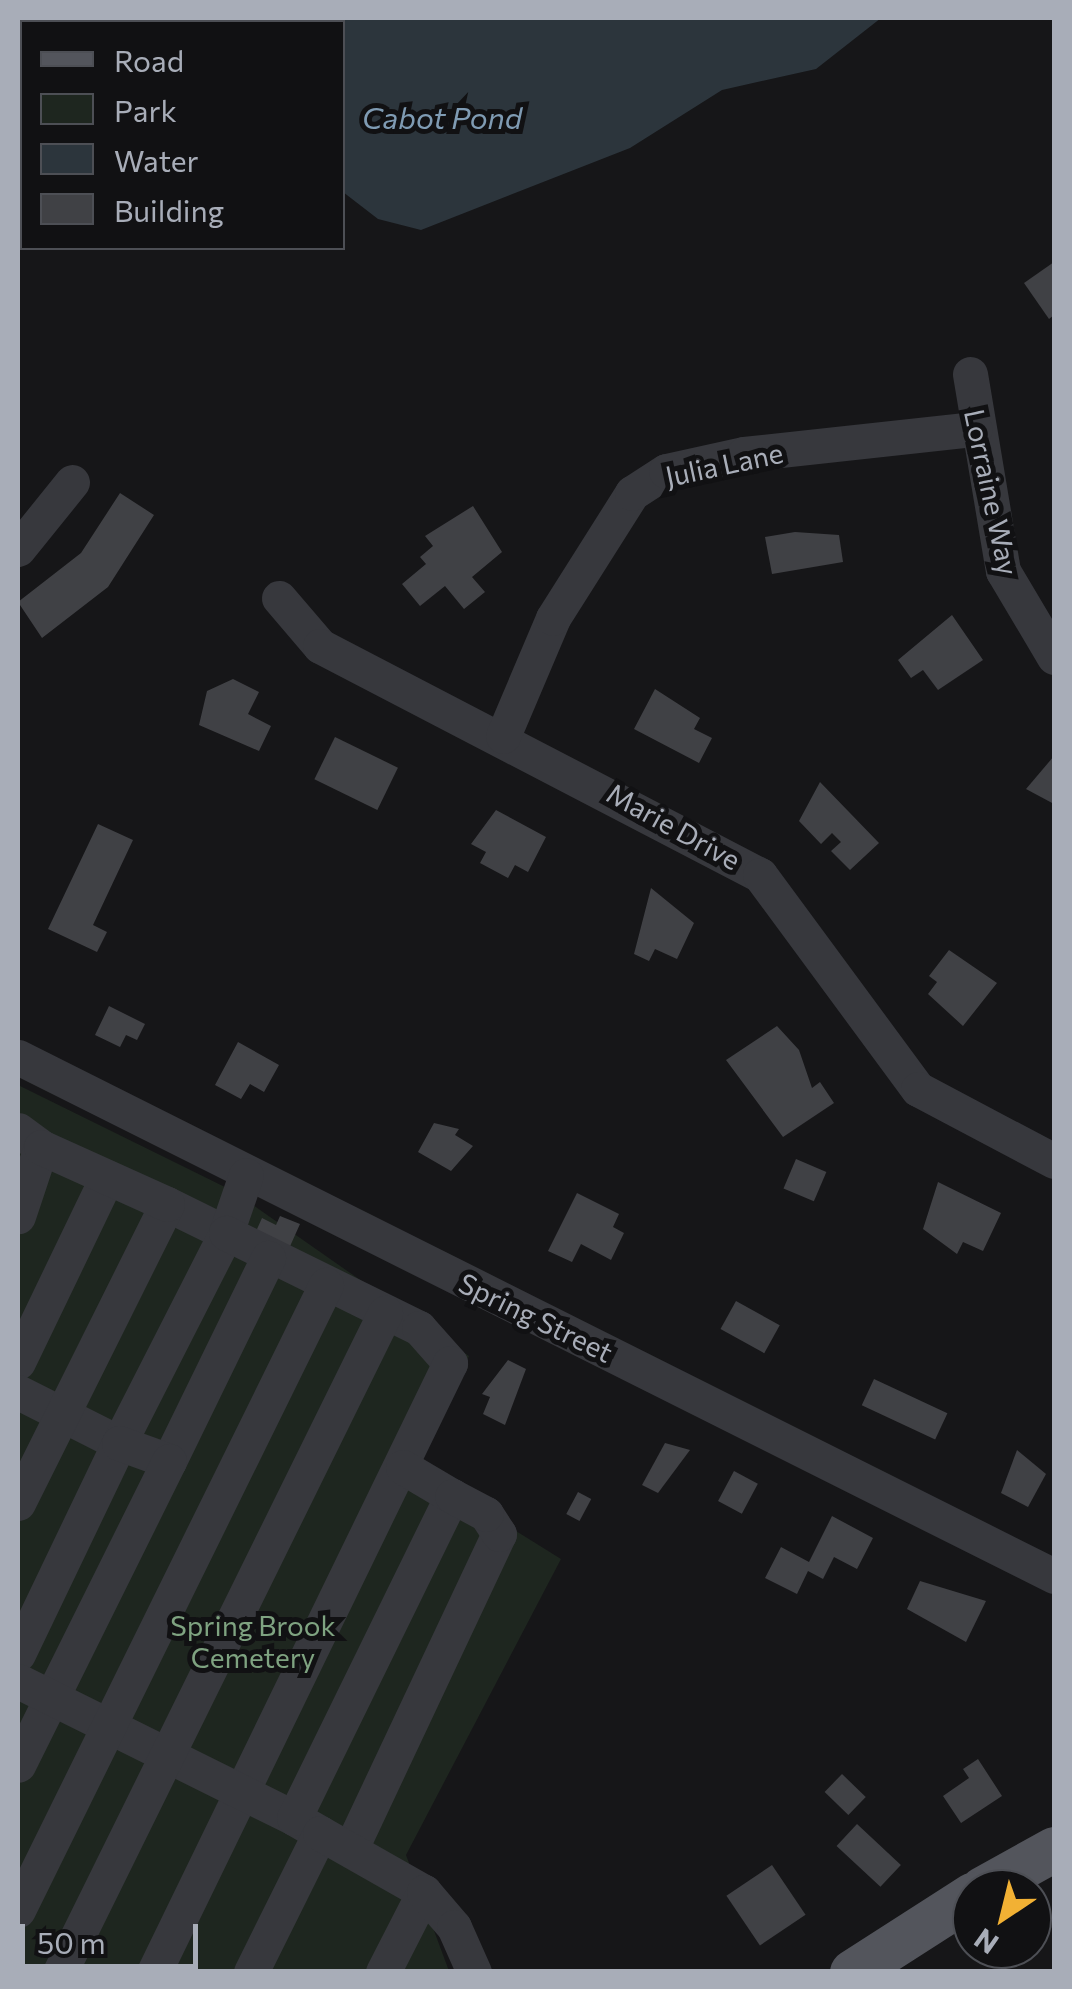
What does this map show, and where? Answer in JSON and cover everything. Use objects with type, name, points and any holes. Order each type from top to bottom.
[{"type":"main road","points":[[1018,1869],[1054,1849]]},
{"type":"main road","points":[[852,1972],[952,1909]]},
{"type":"street","name":"Lorraine Way","points":[[970,374],[976,429],[1003,571],[1054,657]]},
{"type":"street","name":"Julia Lane","points":[[503,736],[553,618],[632,493],[666,471],[744,454],[976,429]]},
{"type":"street","points":[[18,549],[72,482]]},
{"type":"street","name":"Marie Drive","points":[[279,598],[320,646],[503,736],[760,875],[918,1089],[1054,1161]]},
{"type":"street","name":"Spring Street","points":[[18,1057],[246,1175],[1054,1576]]},
{"type":"street","points":[[18,1216],[29,1138],[437,1338],[450,1362],[403,1467],[240,1790],[154,1972]]},
{"type":"street","points":[[18,1654],[119,1442],[226,1233],[246,1175]]},
{"type":"street","points":[[18,1362],[107,1177]]},
{"type":"street","points":[[18,1502],[168,1204]]},
{"type":"street","points":[[18,1765],[268,1258]]},
{"type":"street","points":[[18,1910],[326,1284]]},
{"type":"street","points":[[60,1972],[385,1313]]},
{"type":"street","points":[[18,1392],[119,1442],[169,1461]]},
{"type":"street","points":[[251,1972],[322,1832],[500,1534],[486,1514],[403,1467]]},
{"type":"street","points":[[322,1832],[452,1496]]},
{"type":"street","points":[[18,1682],[322,1832],[424,1892],[454,1927],[474,1972]]},
{"type":"street","points":[[383,1972],[424,1892]]},
{"type":"green space","name":"Spring Brook Cemetery","points":[[18,1085],[233,1191],[469,1356],[417,1469],[561,1559],[406,1855],[449,1971],[18,1971]]},
{"type":"water","name":"Cabot Pond","points":[[227,18],[881,18],[816,69],[722,90],[630,148],[421,230],[378,219],[345,194],[345,20]]},
{"type":"building","points":[[1054,262],[1054,315],[1049,319],[1024,283]]},
{"type":"building","points":[[120,493],[154,515],[108,587],[42,638],[18,602],[81,553]]},
{"type":"building","points":[[473,506],[502,552],[472,577],[485,592],[464,609],[445,586],[420,606],[402,584],[426,564],[420,557],[433,546],[425,536]]},
{"type":"building","points":[[795,532],[839,535],[843,562],[772,574],[765,537]]},
{"type":"building","points":[[952,615],[983,660],[938,690],[923,670],[911,678],[898,660]]},
{"type":"building","points":[[233,679],[259,692],[248,714],[271,726],[259,751],[199,725],[207,691]]},
{"type":"building","points":[[655,689],[700,718],[694,729],[712,738],[699,763],[634,729]]},
{"type":"building","points":[[335,737],[398,768],[377,810],[314,779]]},
{"type":"building","points":[[1054,756],[1054,804],[1026,789]]},
{"type":"building","points":[[820,782],[879,843],[850,870],[831,851],[841,842],[832,833],[821,844],[799,821]]},
{"type":"building","points":[[496,810],[546,837],[528,872],[515,865],[508,878],[480,863],[486,852],[471,844]]},
{"type":"building","points":[[98,824],[133,840],[93,925],[107,932],[97,952],[48,929]]},
{"type":"building","points":[[651,888],[694,923],[677,959],[655,949],[649,961],[634,954]]},
{"type":"building","points":[[949,950],[997,983],[963,1026],[928,994],[937,982],[929,976]]},
{"type":"building","points":[[109,1006],[145,1024],[137,1040],[126,1035],[120,1047],[95,1035]]},
{"type":"building","points":[[777,1026],[799,1050],[812,1088],[820,1082],[834,1103],[783,1137],[726,1060]]},
{"type":"building","points":[[238,1042],[279,1065],[264,1092],[250,1084],[241,1099],[215,1085]]},
{"type":"building","points":[[434,1123],[459,1129],[455,1135],[473,1146],[451,1171],[418,1152]]},
{"type":"building","points":[[796,1159],[826,1172],[814,1201],[783,1188]]},
{"type":"building","points":[[938,1182],[1001,1213],[983,1251],[963,1242],[957,1254],[923,1229]]},
{"type":"building","points":[[577,1193],[619,1214],[613,1227],[624,1233],[611,1260],[581,1244],[572,1262],[548,1251]]},
{"type":"building","points":[[280,1216],[300,1224],[283,1262],[253,1238],[262,1218],[276,1225]]},
{"type":"building","points":[[736,1301],[780,1325],[764,1353],[720,1329]]},
{"type":"building","points":[[508,1360],[526,1369],[505,1425],[483,1414],[490,1397],[482,1394]]},
{"type":"building","points":[[874,1379],[947,1413],[935,1440],[862,1405]]},
{"type":"building","points":[[665,1443],[690,1450],[658,1493],[642,1485]]},
{"type":"building","points":[[1017,1450],[1046,1474],[1028,1507],[1001,1493]]},
{"type":"building","points":[[734,1471],[758,1484],[742,1514],[718,1501]]},
{"type":"building","points":[[578,1492],[591,1499],[580,1521],[566,1514]]},
{"type":"building","points":[[832,1516],[873,1538],[857,1569],[834,1557],[823,1579],[808,1571],[797,1594],[765,1578],[781,1547],[809,1562]]},
{"type":"building","points":[[920,1581],[986,1601],[966,1642],[907,1609]]},
{"type":"building","points":[[978,1759],[1002,1796],[961,1823],[943,1796],[969,1778],[963,1769]]},
{"type":"building","points":[[842,1774],[866,1797],[848,1815],[825,1792]]},
{"type":"building","points":[[857,1824],[901,1865],[880,1887],[837,1846]]},
{"type":"building","points":[[772,1865],[806,1915],[760,1945],[726,1896]]},
{"type":"waterway","points":[[18,101],[20,98]]}]
